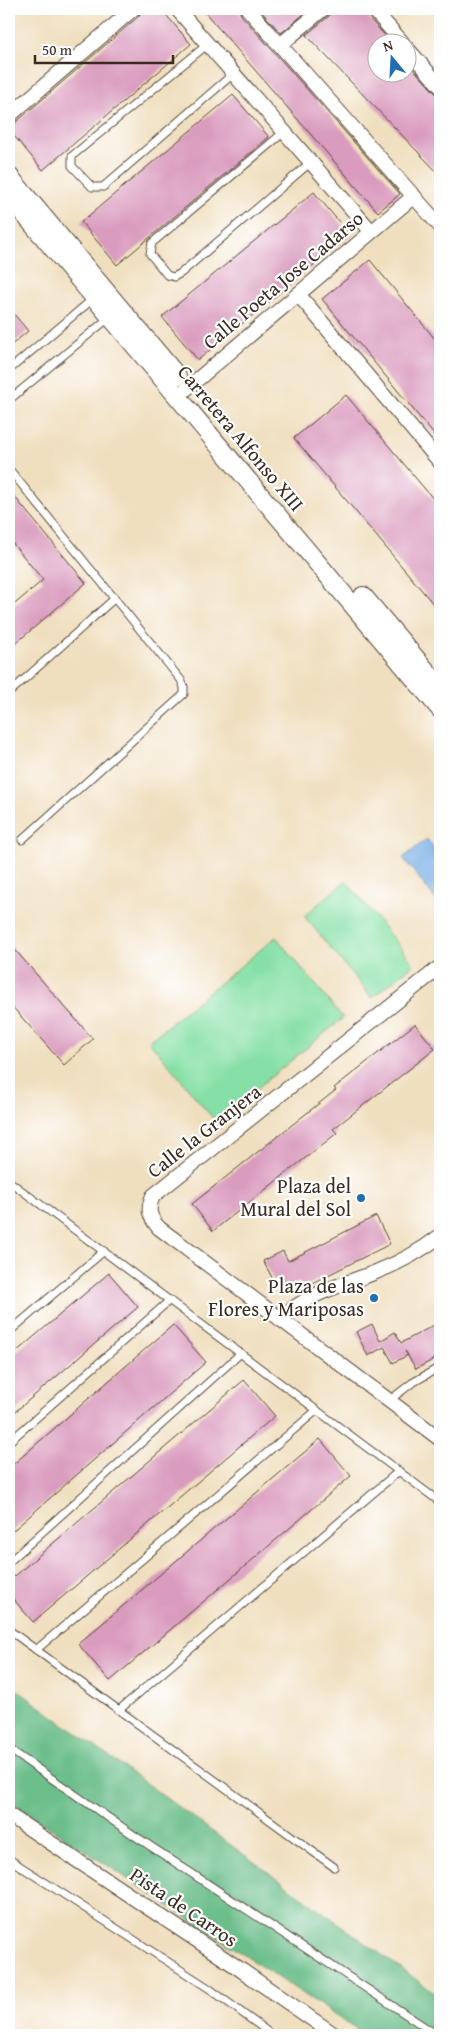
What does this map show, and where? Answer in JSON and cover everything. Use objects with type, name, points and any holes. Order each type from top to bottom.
[{"type":"street","points":[[11,115],[133,9]]},
{"type":"street","points":[[177,9],[371,231]]},
{"type":"street","points":[[248,9],[440,226]]},
{"type":"street","points":[[280,45],[324,9]]},
{"type":"street","points":[[373,9],[393,32]]},
{"type":"street","points":[[416,58],[440,86]]},
{"type":"street","name":"Carretera Alfonso XIII","points":[[9,176],[440,709]]},
{"type":"street","name":"Carretera Alfonso XIII","points":[[9,196],[110,317],[182,392],[440,687]]},
{"type":"street","name":"Calle Poeta Jose Cadarso","points":[[182,392],[414,196]]},
{"type":"street","points":[[298,294],[440,462]]},
{"type":"street","name":"Calle la Granjera","points":[[440,967],[153,1196],[149,1206],[150,1218],[159,1228],[440,1439]]},
{"type":"street","points":[[280,1319],[300,1302],[314,1294],[379,1271],[416,1252],[440,1236]]},
{"type":"street","name":"Pista de Carros","points":[[9,1815],[234,1965],[335,2035]]},
{"type":"lane","points":[[208,44],[72,156],[72,166],[92,187],[103,187],[233,74]]},
{"type":"lane","points":[[284,132],[152,243],[150,254],[166,275],[174,277],[181,273],[311,162]]},
{"type":"lane","points":[[9,370],[94,298]]},
{"type":"lane","points":[[9,400],[110,317]]},
{"type":"lane","points":[[9,469],[181,680],[184,687],[184,694],[22,840]]},
{"type":"lane","points":[[9,693],[115,598]]},
{"type":"lane","points":[[9,1181],[440,1502]]},
{"type":"lane","points":[[9,1332],[104,1251]]},
{"type":"lane","points":[[9,1442],[170,1300]]},
{"type":"lane","points":[[9,1562],[242,1353]]},
{"type":"lane","points":[[390,1400],[440,1367]]},
{"type":"lane","points":[[36,1650],[317,1410]]},
{"type":"lane","points":[[119,1710],[398,1470]]},
{"type":"lane","points":[[9,1630],[334,1867]]},
{"type":"lane","points":[[9,1749],[135,1836],[437,2035]]},
{"type":"lane","points":[[9,1859],[210,1989],[272,2035]]},
{"type":"green space","points":[[346,881],[414,964],[372,998],[304,916]]},
{"type":"green space","points":[[276,937],[343,1018],[216,1122],[149,1041]]},
{"type":"green space","points":[[9,1684],[440,1997],[440,2035],[366,2035],[9,1801]]},
{"type":"water","points":[[427,839],[440,855],[440,905],[403,858]]},
{"type":"building","points":[[142,9],[161,9],[191,44],[43,170],[9,130],[9,125],[15,123],[139,16]]},
{"type":"building","points":[[202,9],[239,9],[241,15],[400,194],[378,212]]},
{"type":"building","points":[[259,9],[310,9],[281,33]]},
{"type":"building","points":[[332,9],[364,9],[366,15],[382,32],[366,32],[366,82],[416,82],[416,72],[440,98],[440,175],[306,35],[329,16]]},
{"type":"building","points":[[233,95],[269,137],[117,265],[81,222]]},
{"type":"building","points":[[314,192],[350,235],[198,360],[162,317]]},
{"type":"building","points":[[370,260],[440,345],[440,442],[322,299]]},
{"type":"building","points":[[9,308],[28,331],[9,347]]},
{"type":"building","points":[[346,395],[440,507],[440,612],[294,438]]},
{"type":"building","points":[[9,490],[86,583],[9,649],[9,609],[43,580],[9,539]]},
{"type":"building","points":[[9,943],[93,1039],[64,1065],[9,1003]]},
{"type":"building","points":[[415,1024],[435,1049],[333,1129],[337,1133],[213,1231],[192,1204],[336,1090],[334,1088]]},
{"type":"building","points":[[376,1216],[390,1244],[302,1288],[299,1282],[280,1292],[263,1261],[283,1251],[288,1261]]},
{"type":"building","points":[[109,1273],[138,1307],[9,1417],[9,1358]]},
{"type":"building","points":[[440,1322],[440,1356],[416,1369],[408,1355],[393,1363],[384,1347],[368,1356],[356,1332],[372,1324],[380,1341],[395,1332],[401,1343]]},
{"type":"building","points":[[173,1325],[206,1362],[9,1534],[9,1468]]},
{"type":"building","points":[[244,1380],[275,1416],[33,1622],[9,1594],[9,1581]]},
{"type":"building","points":[[320,1439],[351,1476],[110,1681],[78,1644]]},
{"type":"place","name":"Plaza del Mural del Sol","points":[[361,1198]]},
{"type":"place","name":"Plaza de las Flores y Mariposas","points":[[374,1298]]}]
